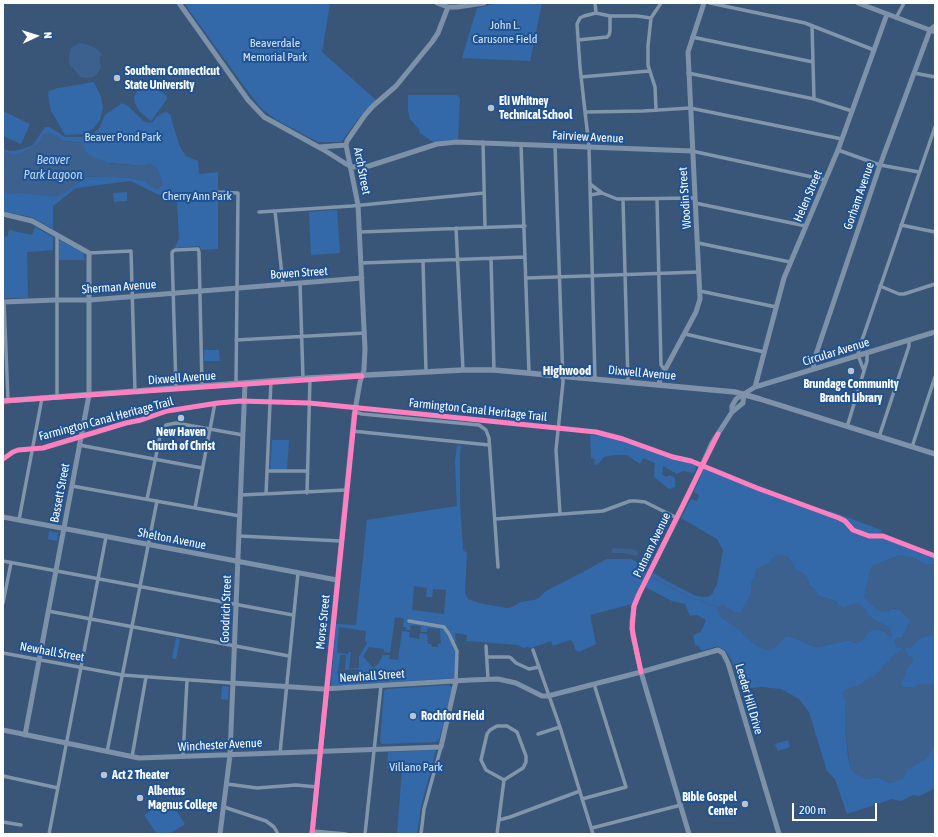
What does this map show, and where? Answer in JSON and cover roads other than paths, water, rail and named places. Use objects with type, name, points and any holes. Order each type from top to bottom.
[{"type":"main road","name":"Dixwell Avenue","points":[[6,401],[310,378],[463,370],[494,370],[726,391],[744,394],[935,454]]},
{"type":"street","points":[[179,3],[248,100],[264,117],[319,147],[351,167]]},
{"type":"street","points":[[437,3],[448,7],[484,3]]},
{"type":"street","points":[[595,3],[596,14]]},
{"type":"street","points":[[656,109],[655,87],[649,71],[647,57],[651,18],[661,3]]},
{"type":"street","name":"Woodin Street","points":[[660,386],[660,378],[698,310],[700,291],[688,52],[704,3]]},
{"type":"street","points":[[710,3],[812,26],[874,50]]},
{"type":"street","points":[[861,3],[896,18],[933,31],[935,26]]},
{"type":"street","points":[[896,18],[904,3]]},
{"type":"street","name":"Arch Street","points":[[362,376],[365,333],[358,205],[346,146],[347,141],[350,134],[373,106],[396,86],[432,42],[438,33],[448,7]]},
{"type":"street","points":[[595,379],[589,147],[581,77],[578,20],[584,16],[596,14],[651,18]]},
{"type":"street","name":"Helen Street","points":[[755,387],[784,278],[838,150],[887,14]]},
{"type":"street","points":[[578,40],[607,37],[610,31],[610,16]]},
{"type":"street","points":[[812,26],[814,99]]},
{"type":"street","name":"Gorham Avenue","points":[[814,369],[813,363],[880,165],[914,73],[933,31]]},
{"type":"street","points":[[692,37],[813,62]]},
{"type":"street","points":[[581,77],[649,71]]},
{"type":"street","points":[[688,73],[814,99],[852,111]]},
{"type":"street","points":[[914,73],[935,77]]},
{"type":"street","points":[[585,112],[690,108],[842,139]]},
{"type":"street","points":[[864,371],[858,356],[859,349],[935,127]]},
{"type":"street","name":"Fairview Avenue","points":[[351,167],[369,166],[441,144],[457,142],[483,142],[692,151],[826,180]]},
{"type":"street","points":[[483,142],[485,227]]},
{"type":"street","points":[[521,144],[529,373]]},
{"type":"street","points":[[556,145],[563,376],[556,450],[560,514]]},
{"type":"street","points":[[319,147],[346,146]]},
{"type":"street","points":[[838,150],[880,165],[919,172]]},
{"type":"street","points":[[590,184],[602,193],[623,200],[695,200],[806,226]]},
{"type":"street","points":[[215,192],[238,193],[236,384]]},
{"type":"street","points":[[590,195],[602,193]]},
{"type":"street","points":[[259,212],[484,194]]},
{"type":"street","points":[[657,199],[662,365],[665,370]]},
{"type":"street","points":[[623,200],[628,382]]},
{"type":"street","points":[[275,211],[283,284]]},
{"type":"street","points":[[3,214],[29,220],[89,253],[131,250],[135,391]]},
{"type":"street","points":[[901,225],[935,232]]},
{"type":"street","points":[[359,232],[525,226]]},
{"type":"street","points":[[456,228],[463,370]]},
{"type":"street","points":[[57,235],[57,397]]},
{"type":"street","points":[[698,243],[790,262]]},
{"type":"street","points":[[176,388],[172,251],[198,249],[202,386]]},
{"type":"street","name":"Bassett Street","points":[[25,735],[89,395],[89,253]]},
{"type":"street","points":[[361,263],[525,257]]},
{"type":"street","points":[[491,258],[494,370]]},
{"type":"street","points":[[423,261],[426,372]]},
{"type":"street","points":[[526,278],[699,272]]},
{"type":"street","name":"Bowen Street","points":[[236,288],[362,278]]},
{"type":"street","points":[[300,283],[303,379]]},
{"type":"street","points":[[880,286],[899,294],[904,294],[935,284]]},
{"type":"street","name":"Sherman Avenue","points":[[4,302],[90,300],[236,288]]},
{"type":"street","points":[[700,291],[776,307]]},
{"type":"street","points":[[4,302],[6,401]]},
{"type":"street","name":"Circular Avenue","points":[[744,394],[755,387],[935,332]]},
{"type":"street","points":[[236,340],[365,333]]},
{"type":"street","points":[[685,334],[764,352]]},
{"type":"street","points":[[879,437],[909,346],[909,340]]},
{"type":"street","points":[[848,427],[867,361],[867,353]]},
{"type":"street","name":"Morse Street","points":[[312,832],[352,431],[362,376]]},
{"type":"street","points":[[912,447],[935,377]]},
{"type":"street","points":[[307,493],[310,378]]},
{"type":"street","points":[[266,494],[271,381]]},
{"type":"street","name":"Goodrich Street","points":[[220,834],[230,755],[245,383]]},
{"type":"street","name":"Putnam Avenue","points":[[689,834],[641,672],[632,629],[634,606],[712,443],[732,412],[734,401],[744,394]]},
{"type":"street","points":[[19,520],[42,398]]},
{"type":"street","points":[[195,508],[215,403]]},
{"type":"street","points":[[355,412],[362,414],[479,425],[486,430],[489,445],[498,567]]},
{"type":"street","points":[[147,499],[161,432],[166,425],[176,423],[243,435]]},
{"type":"street","points":[[352,431],[489,445]]},
{"type":"street","points":[[79,445],[202,468]]},
{"type":"street","points":[[267,471],[307,471]]},
{"type":"street","points":[[72,486],[240,516]]},
{"type":"street","points":[[241,495],[346,490]]},
{"type":"street","points":[[107,752],[156,500]]},
{"type":"street","points":[[495,519],[603,510],[626,502],[636,501],[645,502],[677,518]]},
{"type":"street","name":"Shelton Avenue","points":[[3,518],[337,580]]},
{"type":"street","points":[[239,536],[341,541]]},
{"type":"street","points":[[49,834],[106,537]]},
{"type":"street","points":[[3,561],[293,615]]},
{"type":"street","points":[[3,603],[11,563]]},
{"type":"street","points":[[280,752],[298,573]]},
{"type":"street","points":[[48,610],[289,656]]},
{"type":"street","points":[[409,621],[444,627],[449,634],[457,652],[456,681],[441,747],[424,809],[421,834]]},
{"type":"street","points":[[486,646],[488,679]]},
{"type":"street","points":[[533,650],[560,727],[592,828],[592,834]]},
{"type":"street","name":"Leeder Hill Drive","points":[[641,672],[715,650],[723,653],[728,663],[779,834]]},
{"type":"street","name":"Newhall Street","points":[[3,653],[122,675],[146,677],[327,689],[488,679],[510,681],[542,696],[550,696]]},
{"type":"street","points":[[487,657],[509,657],[516,663],[526,668],[532,669],[539,667]]},
{"type":"street","points":[[550,696],[641,672]]},
{"type":"street","points":[[132,757],[146,677]]},
{"type":"street","points":[[183,757],[187,680]]},
{"type":"street","points":[[582,799],[626,787],[594,684]]},
{"type":"street","points":[[365,834],[381,686]]},
{"type":"street","points":[[498,726],[510,727],[517,732],[526,756],[525,765],[521,771],[504,780],[486,770],[481,760],[487,734],[490,730],[498,726]]},
{"type":"street","points":[[538,734],[560,727]]},
{"type":"street","name":"Winchester Avenue","points":[[3,730],[132,757],[146,758],[441,747]]},
{"type":"street","points":[[3,776],[58,788]]},
{"type":"street","points":[[497,834],[504,780]]},
{"type":"street","points":[[227,784],[257,788],[296,785],[317,787]]},
{"type":"street","points":[[499,820],[580,791]]},
{"type":"street","points":[[592,828],[681,805]]},
{"type":"street","points":[[224,807],[266,821],[274,827],[278,834]]},
{"type":"street","points":[[3,822],[20,825]]},
{"type":"street","points":[[312,832],[346,834]]},
{"type":"water","points":[[79,43],[95,48],[101,53],[102,56],[99,57],[101,68],[93,77],[80,77],[73,68],[70,67],[69,58],[71,48]]},
{"type":"water","name":"Beaver Park Lagoon","points":[[51,133],[62,140],[82,142],[86,152],[112,164],[145,166],[149,164],[155,166],[163,184],[158,190],[145,181],[130,178],[90,176],[83,179],[65,193],[56,197],[21,193],[3,194],[3,151],[14,155],[34,146],[40,140],[42,135]]},
{"type":"water","points":[[612,549],[636,550],[638,554],[636,556],[624,553],[611,553]]},
{"type":"water","points":[[781,554],[788,557],[796,570],[805,575],[809,586],[816,590],[817,595],[835,601],[841,607],[860,603],[870,616],[888,627],[892,635],[891,638],[885,632],[876,629],[869,631],[861,641],[855,643],[849,640],[818,647],[787,636],[770,651],[758,647],[740,630],[720,616],[717,611],[717,607],[722,605],[736,613],[741,612],[752,590],[751,583],[757,569],[767,564],[777,555]]},
{"type":"water","points":[[901,555],[914,558],[926,565],[935,564],[935,634],[920,638],[910,648],[905,648],[907,655],[913,658],[913,661],[906,669],[906,673],[900,683],[903,687],[913,688],[919,684],[935,684],[935,748],[930,752],[926,759],[907,771],[902,779],[890,783],[877,777],[866,779],[853,772],[850,767],[845,727],[846,701],[842,693],[845,690],[860,685],[869,678],[874,677],[895,654],[901,651],[901,648],[896,647],[894,640],[898,637],[902,637],[910,622],[909,619],[900,610],[893,608],[889,612],[875,610],[874,606],[864,597],[870,570],[874,565]]},
{"type":"waterway","points":[[638,575],[644,575]]},
{"type":"waterway","points":[[652,577],[685,595],[717,607]]},
{"type":"place","name":"Southern Connecticut State University","points":[[117,78]]},
{"type":"place","name":"Eli Whitney Technical School","points":[[491,108]]},
{"type":"place","name":"Brundage Community Branch Library","points":[[851,371]]},
{"type":"place","name":"New Haven Church of Christ","points":[[181,418]]},
{"type":"place","name":"Rochford Field","points":[[413,716]]},
{"type":"place","name":"Act 2 Theater","points":[[104,775]]},
{"type":"place","name":"Albertus Magnus College","points":[[140,798]]},
{"type":"place","name":"Bible Gospel Center","points":[[745,804]]},
{"type":"district","name":"Highwood","points":[[567,371]]},
{"type":"park label","name":"John L. Carusone Field","points":[[505,32]]},
{"type":"park label","name":"Beaverdale Memorial Park","points":[[275,50]]},
{"type":"park label","name":"Beaver Pond Park","points":[[123,137]]},
{"type":"park label","name":"Cherry Ann Park","points":[[197,196]]},
{"type":"park label","name":"Villano Park","points":[[416,767]]}]
